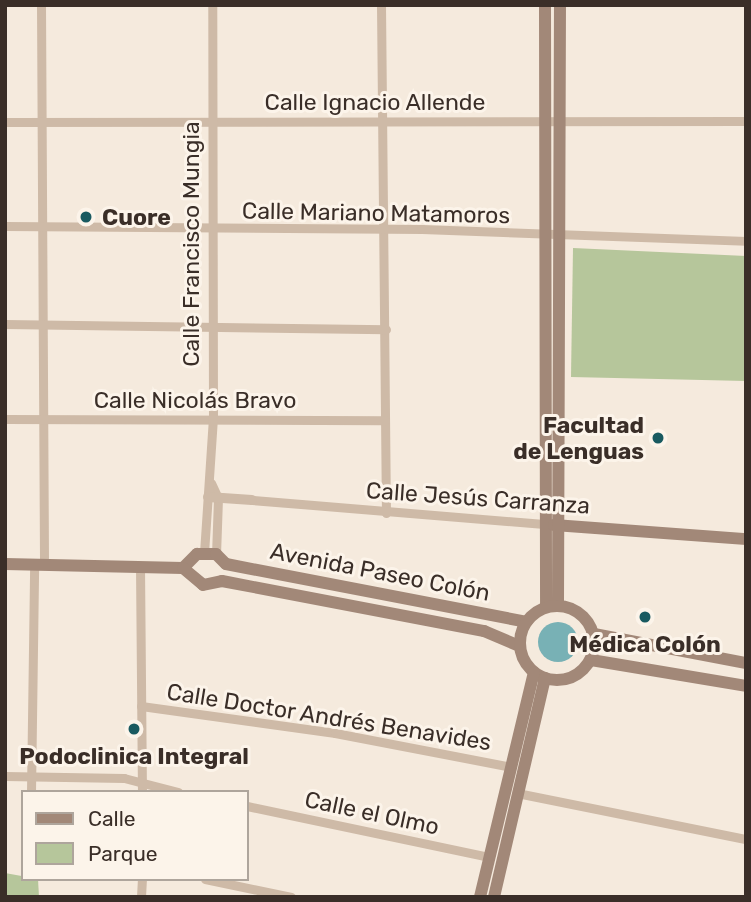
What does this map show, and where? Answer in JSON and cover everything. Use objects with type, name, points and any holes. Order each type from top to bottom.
[{"type":"main road","points":[[545,5],[546,235],[554,525]]},
{"type":"main road","points":[[552,605],[562,235],[560,5]]},
{"type":"main road","name":"Calle Jesús Carranza","points":[[554,525],[746,539]]},
{"type":"main road","points":[[5,564],[184,568],[210,553],[226,564],[222,581]]},
{"type":"main road","name":"Avenida Paseo Colón","points":[[226,564],[526,622]]},
{"type":"main road","name":"Avenida Paseo Colón","points":[[184,568],[197,583],[222,581],[484,631],[520,646]]},
{"type":"main road","points":[[494,897],[539,675],[520,646],[526,622],[552,605]]},
{"type":"main road","points":[[539,675],[571,678],[591,660],[594,634],[581,614],[552,605]]},
{"type":"main road","points":[[594,634],[746,663]]},
{"type":"main road","points":[[591,660],[746,686]]},
{"type":"main road","points":[[480,897],[511,766],[539,675]]},
{"type":"street","points":[[32,790],[44,419],[41,5]]},
{"type":"street","name":"Calle Francisco Mungia","points":[[210,553],[213,498],[209,122],[212,5]]},
{"type":"street","points":[[381,5],[386,513]]},
{"type":"street","name":"Calle Ignacio Allende","points":[[5,122],[383,119],[546,122],[746,121]]},
{"type":"street","name":"Calle Mariano Matamoros","points":[[5,226],[211,230],[383,228],[746,242]]},
{"type":"street","points":[[5,324],[211,330],[386,329]]},
{"type":"street","name":"Calle Nicolás Bravo","points":[[5,419],[385,420]]},
{"type":"street","name":"Calle Jesús Carranza","points":[[213,498],[554,525]]},
{"type":"street","points":[[140,566],[142,788]]},
{"type":"street","name":"Calle Doctor Andrés Benavides","points":[[141,706],[335,733],[511,766]]},
{"type":"street","points":[[5,776],[31,776],[160,790]]},
{"type":"street","points":[[517,793],[746,839]]},
{"type":"street","name":"Calle el Olmo","points":[[248,806],[490,857]]},
{"type":"street","points":[[215,881],[291,897]]},
{"type":"green space","points":[[573,248],[746,256],[746,381],[571,377]]},
{"type":"green space","points":[[5,873],[21,876],[21,881],[38,881],[39,897],[5,897]]},
{"type":"water","points":[[558,622],[572,628],[578,642],[572,656],[558,662],[544,656],[538,642],[544,628]]},
{"type":"place","name":"Cuore","points":[[86,217]]},
{"type":"place","name":"Facultad de Lenguas","points":[[658,438]]},
{"type":"place","name":"Médica Colón","points":[[645,617]]},
{"type":"place","name":"Podoclinica Integral","points":[[134,729]]}]
